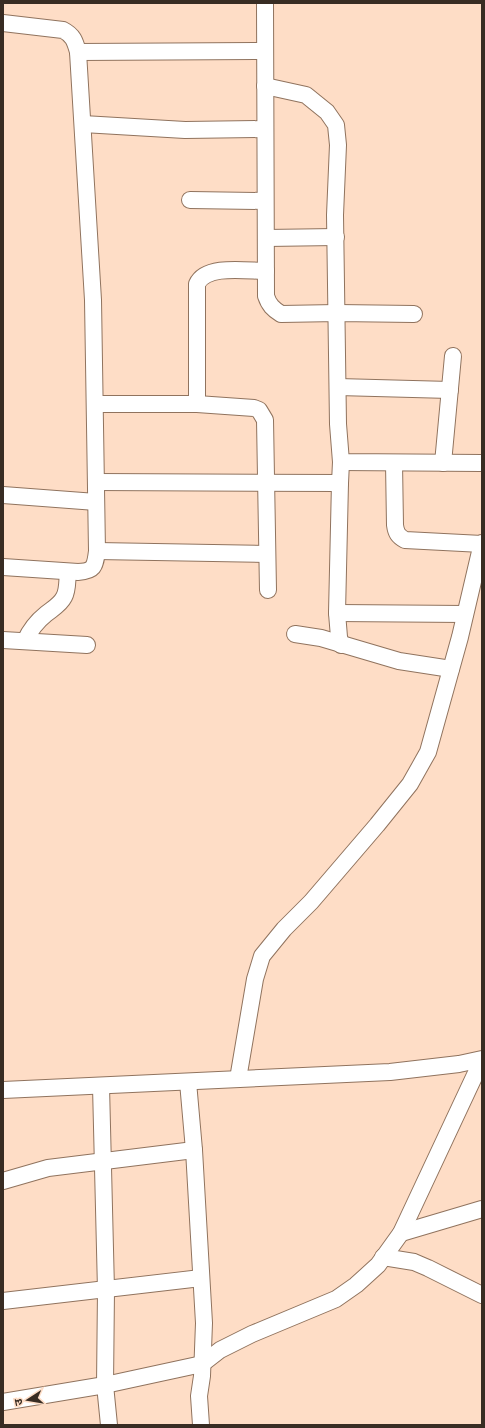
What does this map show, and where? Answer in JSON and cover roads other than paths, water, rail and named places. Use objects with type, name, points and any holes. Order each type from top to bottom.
[{"type":"street","points":[[265,3],[266,296],[271,307],[281,314],[414,314]]},
{"type":"street","points":[[3,23],[63,30],[70,34],[75,40],[78,52],[93,300],[97,551],[94,567],[90,570],[68,572],[3,567]]},
{"type":"street","points":[[78,52],[265,51]]},
{"type":"street","points":[[265,86],[306,95],[327,112],[336,125],[338,145],[336,237],[338,387],[341,462],[337,613],[341,645]]},
{"type":"street","points":[[82,124],[185,130],[265,130]]},
{"type":"street","points":[[190,200],[266,201]]},
{"type":"street","points":[[266,238],[336,237]]},
{"type":"street","points":[[197,404],[197,284],[206,274],[216,271],[266,271]]},
{"type":"street","points":[[443,463],[453,356]]},
{"type":"street","points":[[338,387],[450,390]]},
{"type":"street","points":[[95,404],[197,404],[254,408],[259,410],[265,420],[268,590]]},
{"type":"street","points":[[341,462],[482,463]]},
{"type":"street","points":[[238,1079],[255,979],[262,956],[284,929],[311,902],[410,784],[428,752],[465,614],[482,544],[405,540],[400,538],[396,532],[394,463]]},
{"type":"street","points":[[96,482],[340,483]]},
{"type":"street","points":[[3,495],[96,502]]},
{"type":"street","points":[[97,551],[267,554]]},
{"type":"street","points":[[26,641],[30,631],[36,623],[58,605],[64,597],[68,572]]},
{"type":"street","points":[[337,613],[465,614]]},
{"type":"street","points":[[295,634],[321,638],[399,661],[451,669]]},
{"type":"street","points":[[3,640],[86,645]]},
{"type":"street","points":[[3,1090],[390,1072],[482,1060]]},
{"type":"street","points":[[3,1402],[202,1370],[220,1350],[252,1334],[336,1299],[356,1285],[378,1265],[400,1233],[482,1060]]},
{"type":"street","points":[[188,1082],[194,1150],[204,1324],[199,1396],[201,1425]]},
{"type":"street","points":[[101,1086],[106,1290],[105,1385],[109,1425]]},
{"type":"street","points":[[3,1181],[48,1168],[194,1150]]},
{"type":"street","points":[[400,1233],[482,1209]]},
{"type":"street","points":[[383,1257],[414,1262],[482,1295]]},
{"type":"street","points":[[3,1301],[201,1278]]},
{"type":"street","points":[[202,1370],[208,1393],[210,1425]]}]
